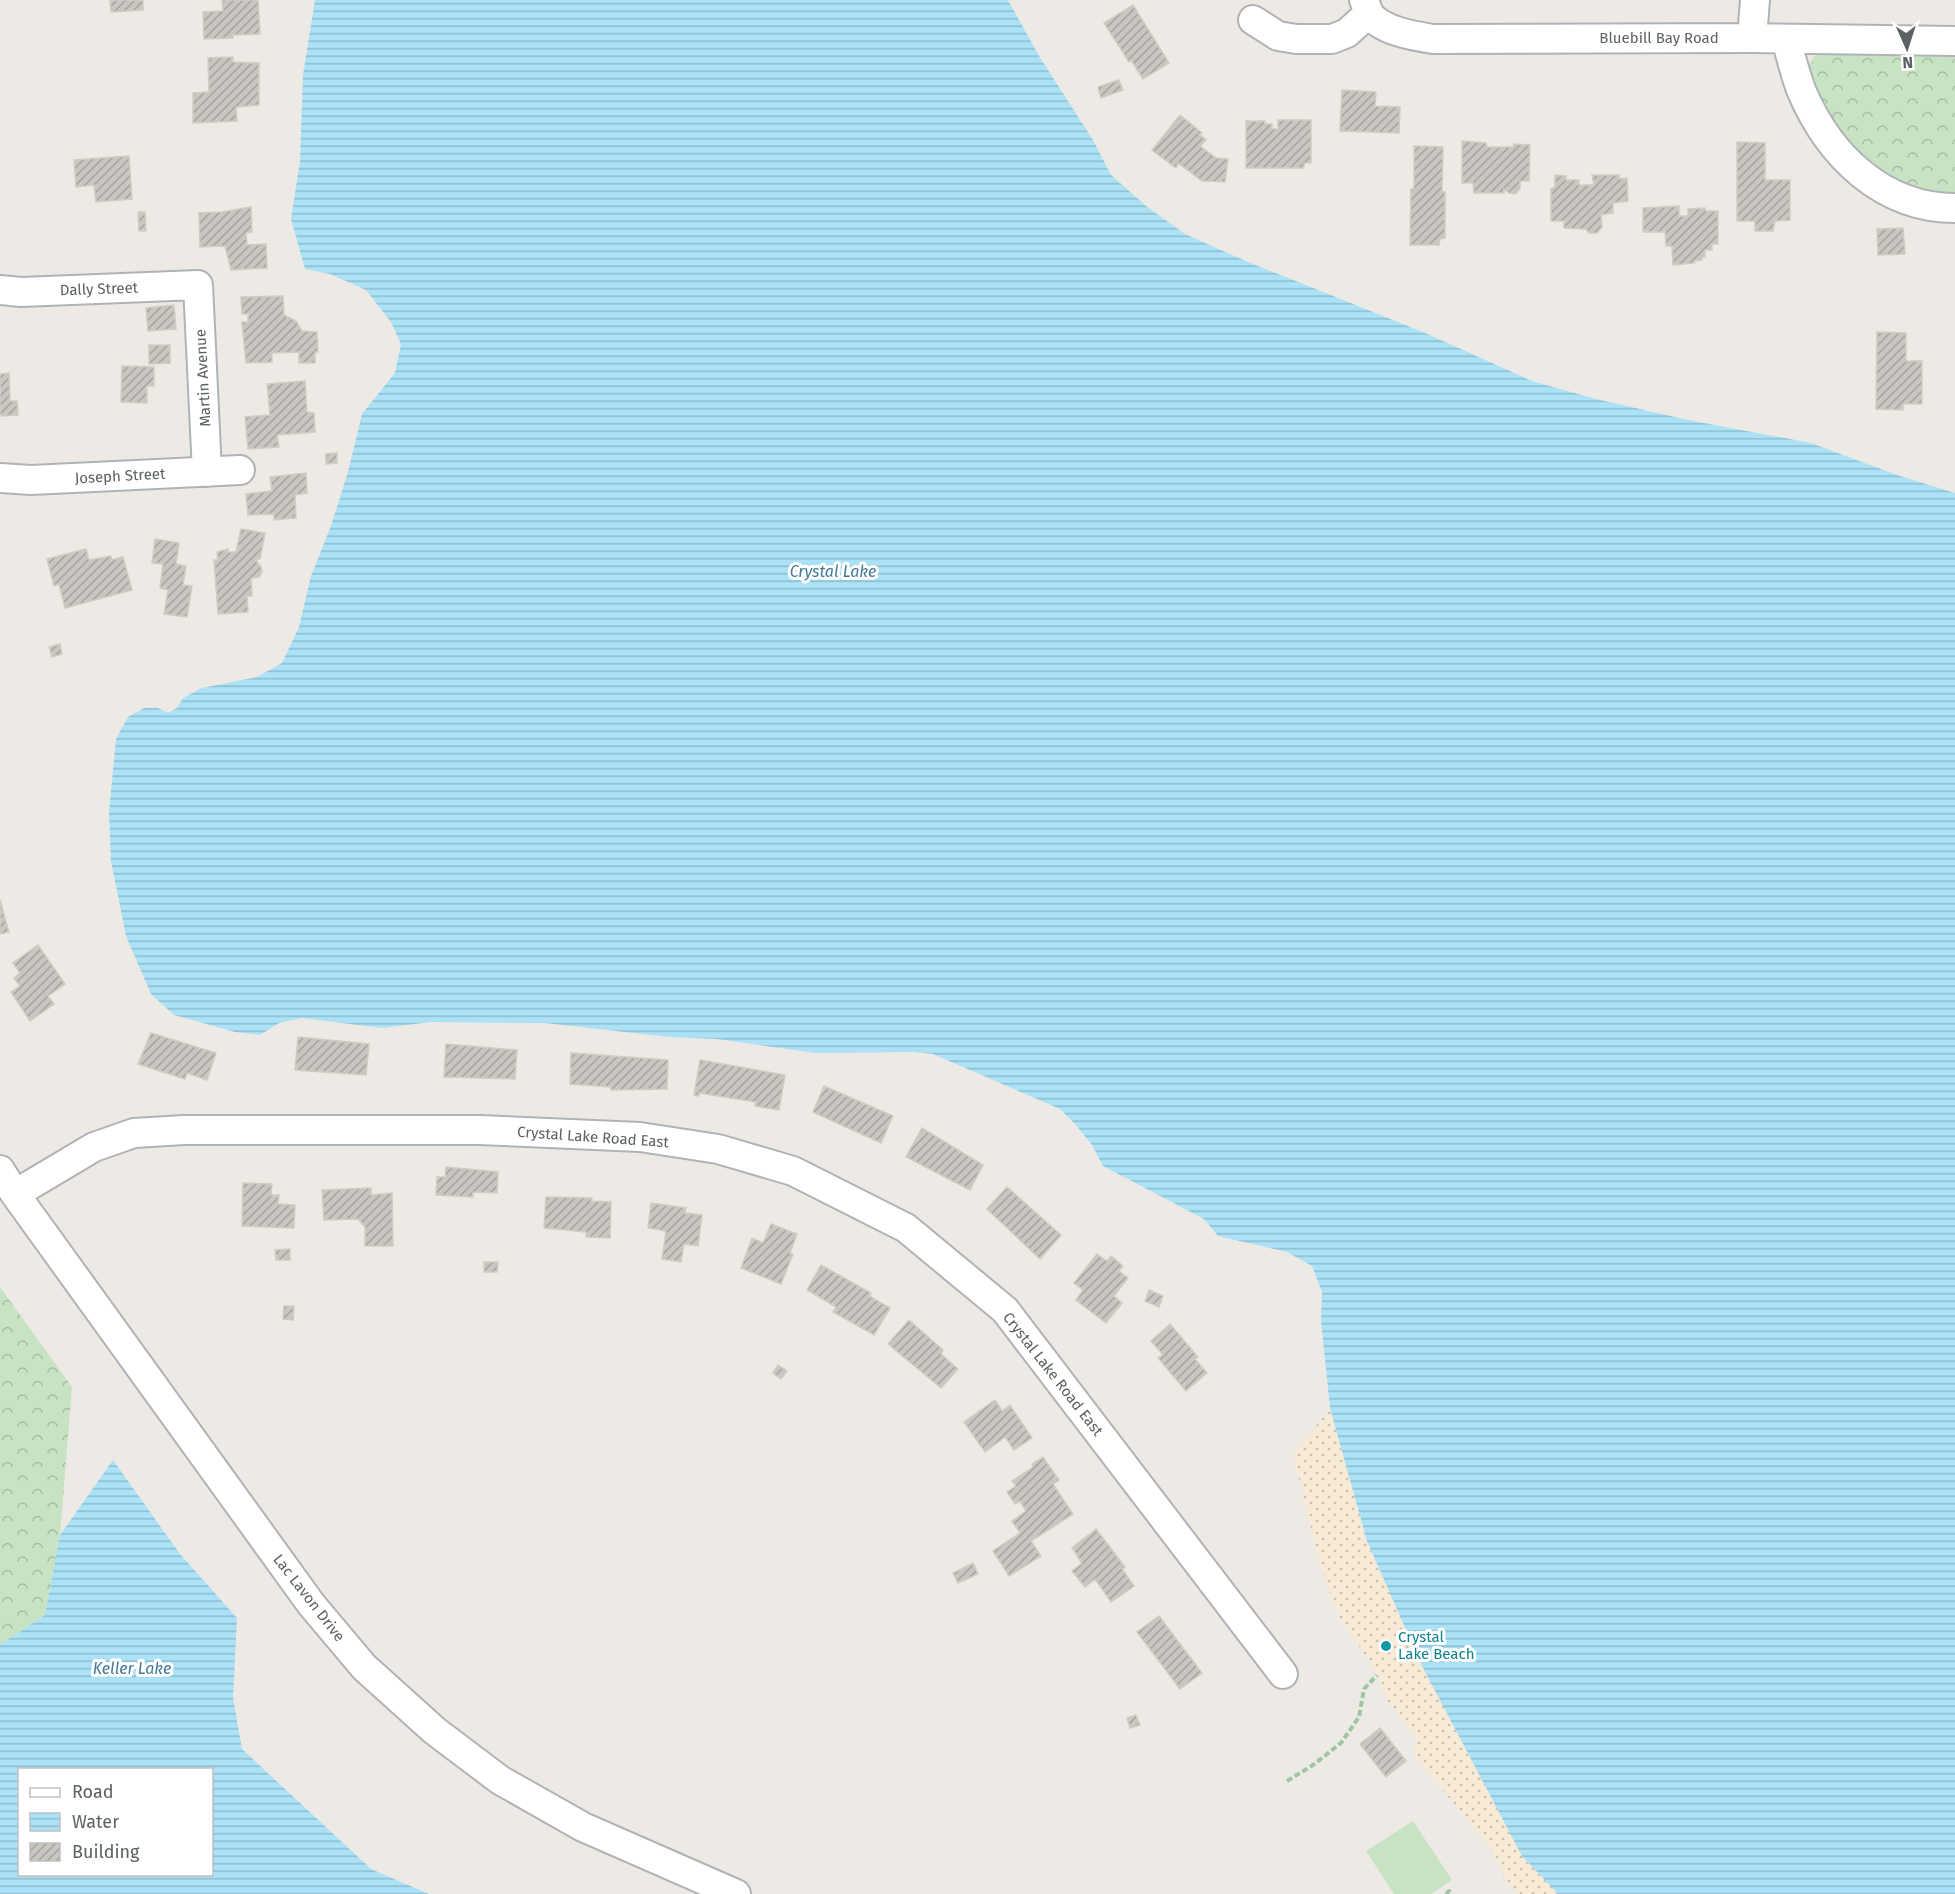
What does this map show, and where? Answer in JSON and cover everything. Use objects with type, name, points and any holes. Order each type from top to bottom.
[{"type":"street","points":[[1752,38],[1755,0]]},
{"type":"street","name":"Bluebill Bay Road","points":[[1253,20],[1278,36],[1296,39],[1332,39],[1347,33],[1366,7],[1387,26],[1407,34],[1433,39],[1752,38],[1955,41]]},
{"type":"street","points":[[1786,39],[1802,92],[1821,129],[1843,157],[1866,180],[1920,204],[1955,208]]},
{"type":"street","name":"Dally Street","points":[[0,290],[21,292],[198,285]]},
{"type":"street","name":"Martin Avenue","points":[[198,285],[207,472]]},
{"type":"street","name":"Joseph Street","points":[[0,478],[32,480],[240,470]]},
{"type":"street","name":"Crystal Lake Road East","points":[[15,1194],[94,1147],[134,1132],[184,1130],[479,1130],[640,1137],[717,1149],[793,1171],[906,1228],[1005,1310],[1282,1674]]},
{"type":"street","name":"Lac Lavon Drive","points":[[0,1170],[311,1604],[364,1667],[435,1731],[501,1780],[583,1827],[736,1894]]},
{"type":"path","points":[[1287,1781],[1313,1766],[1341,1743],[1359,1717],[1364,1689],[1377,1675]]},
{"type":"path","points":[[1446,1894],[1449,1891],[1452,1894]]},
{"type":"green space","points":[[1824,52],[1955,53],[1955,199],[1908,192],[1853,154],[1815,98],[1808,68],[1815,55]]},
{"type":"green space","points":[[0,1287],[72,1387],[60,1535],[45,1615],[0,1645]]},
{"type":"green space","points":[[1413,1821],[1452,1880],[1431,1894],[1394,1894],[1366,1851]]},
{"type":"sand","name":"Crystal Lake Beach","points":[[1330,1408],[1367,1541],[1421,1664],[1522,1856],[1558,1894],[1518,1894],[1507,1882],[1491,1849],[1413,1754],[1417,1738],[1389,1704],[1370,1661],[1347,1631],[1333,1604],[1318,1557],[1293,1455]]},
{"type":"water","name":"Crystal Lake","points":[[315,0],[1008,0],[1039,56],[1093,140],[1111,175],[1146,206],[1185,234],[1248,262],[1423,332],[1532,381],[1596,399],[1688,420],[1811,443],[1897,475],[1955,493],[1955,1894],[1558,1894],[1522,1856],[1421,1664],[1367,1541],[1330,1408],[1321,1320],[1322,1292],[1312,1266],[1287,1252],[1218,1236],[1204,1219],[1103,1166],[1092,1145],[1060,1109],[933,1054],[914,1052],[815,1053],[717,1039],[669,1037],[545,1023],[431,1022],[382,1028],[302,1018],[279,1023],[260,1035],[235,1032],[174,1015],[151,994],[126,936],[111,861],[109,812],[116,739],[128,717],[144,708],[158,708],[168,713],[177,708],[183,698],[202,688],[257,677],[282,663],[299,627],[311,576],[331,526],[348,472],[362,414],[395,373],[401,344],[391,322],[366,290],[330,274],[305,269],[291,219],[300,161],[303,75]]},
{"type":"water","name":"Keller Lake","points":[[113,1460],[180,1554],[237,1618],[233,1697],[242,1749],[371,1869],[429,1894],[0,1894],[0,1645],[45,1615],[60,1535]]},
{"type":"building","points":[[110,0],[143,0],[143,10],[111,12]]},
{"type":"building","points":[[222,0],[258,0],[260,34],[204,39],[203,12],[223,11]]},
{"type":"building","points":[[1133,5],[1169,63],[1143,79],[1104,23]]},
{"type":"building","points":[[233,57],[233,62],[259,63],[259,105],[236,107],[237,121],[193,123],[193,93],[209,92],[208,58]]},
{"type":"building","points":[[1119,80],[1123,90],[1101,98],[1098,87]]},
{"type":"building","points":[[1342,90],[1376,92],[1375,106],[1400,107],[1399,133],[1340,131]]},
{"type":"building","points":[[1180,115],[1202,133],[1199,134],[1206,140],[1200,146],[1216,158],[1228,159],[1225,182],[1202,181],[1178,163],[1176,168],[1152,150]]},
{"type":"building","points":[[1278,120],[1311,120],[1311,163],[1304,163],[1304,168],[1246,168],[1246,121],[1265,121],[1265,124],[1272,124],[1272,129],[1278,129]]},
{"type":"building","points":[[1462,141],[1486,143],[1487,147],[1530,145],[1529,181],[1520,181],[1520,189],[1515,194],[1504,189],[1504,193],[1474,193],[1473,183],[1462,183]]},
{"type":"building","points":[[1737,142],[1765,143],[1765,180],[1790,180],[1790,220],[1775,221],[1773,231],[1755,231],[1755,221],[1737,221]]},
{"type":"building","points":[[1414,146],[1443,147],[1442,192],[1445,192],[1445,238],[1440,239],[1439,245],[1410,245]]},
{"type":"building","points":[[129,156],[132,199],[96,202],[94,185],[76,187],[74,160]]},
{"type":"building","points":[[1555,175],[1566,176],[1566,180],[1579,180],[1579,185],[1594,185],[1592,175],[1619,175],[1619,179],[1627,178],[1628,201],[1613,203],[1613,213],[1601,215],[1602,227],[1597,233],[1589,233],[1586,229],[1564,228],[1564,221],[1551,221],[1551,189],[1555,187]]},
{"type":"building","points":[[1679,206],[1679,216],[1688,216],[1688,209],[1705,208],[1706,211],[1718,211],[1718,244],[1712,244],[1712,250],[1705,250],[1705,257],[1702,257],[1702,260],[1673,265],[1672,246],[1666,246],[1665,232],[1643,232],[1643,208]]},
{"type":"building","points":[[251,207],[252,232],[246,233],[247,245],[266,244],[267,268],[231,270],[225,246],[200,247],[199,213]]},
{"type":"building","points":[[138,212],[145,212],[146,231],[139,231]]},
{"type":"building","points":[[1903,228],[1905,254],[1878,255],[1877,229]]},
{"type":"building","points":[[283,296],[284,315],[296,321],[302,331],[317,332],[318,352],[315,352],[315,363],[299,363],[299,352],[272,353],[272,362],[246,363],[242,322],[248,322],[248,314],[242,314],[241,297]]},
{"type":"building","points":[[174,305],[176,329],[148,331],[146,308]]},
{"type":"building","points":[[1877,332],[1906,333],[1906,361],[1922,361],[1922,404],[1903,404],[1903,410],[1876,409]]},
{"type":"building","points":[[149,345],[170,345],[170,363],[149,364]]},
{"type":"building","points":[[122,366],[154,367],[154,386],[147,386],[147,403],[121,402]]},
{"type":"building","points":[[9,373],[10,401],[17,401],[18,415],[0,416],[0,374]]},
{"type":"building","points":[[305,381],[307,412],[314,413],[315,432],[277,435],[279,447],[248,449],[245,417],[270,415],[267,384]]},
{"type":"building","points":[[337,453],[337,463],[326,464],[326,454]]},
{"type":"building","points":[[306,473],[307,493],[295,495],[296,518],[274,520],[274,514],[248,515],[246,494],[272,491],[270,477]]},
{"type":"building","points":[[241,529],[265,533],[260,559],[257,559],[262,572],[259,577],[251,578],[252,596],[247,596],[248,612],[218,614],[214,560],[218,560],[217,552],[228,549],[228,552],[236,552]]},
{"type":"building","points":[[155,539],[179,543],[176,564],[186,566],[183,585],[192,586],[187,617],[164,614],[168,590],[160,588],[163,564],[152,563]]},
{"type":"building","points":[[86,549],[89,560],[111,556],[112,560],[123,557],[132,590],[65,608],[59,584],[54,586],[47,559]]},
{"type":"building","points":[[60,644],[62,654],[52,657],[49,647]]},
{"type":"building","points":[[0,900],[9,932],[0,934]]},
{"type":"building","points":[[38,945],[65,984],[48,996],[54,1004],[30,1021],[11,992],[20,986],[14,978],[20,973],[13,963]]},
{"type":"building","points":[[151,1033],[216,1053],[207,1080],[187,1073],[185,1079],[138,1064]]},
{"type":"building","points":[[298,1037],[369,1044],[366,1075],[295,1070]]},
{"type":"building","points":[[446,1044],[517,1050],[515,1079],[444,1077]]},
{"type":"building","points":[[571,1053],[668,1060],[667,1089],[611,1090],[611,1087],[570,1084]]},
{"type":"building","points":[[700,1060],[785,1075],[779,1110],[755,1106],[756,1102],[699,1093],[699,1096],[694,1095]]},
{"type":"building","points":[[824,1086],[893,1116],[881,1143],[813,1112]]},
{"type":"building","points":[[922,1128],[983,1165],[970,1190],[906,1157]]},
{"type":"building","points":[[446,1167],[498,1172],[497,1193],[473,1192],[473,1197],[436,1195],[437,1177],[445,1177]]},
{"type":"building","points":[[243,1183],[272,1184],[271,1195],[279,1195],[278,1204],[295,1205],[294,1228],[242,1226]]},
{"type":"building","points":[[1007,1187],[1061,1235],[1040,1259],[987,1209]]},
{"type":"building","points":[[371,1188],[371,1195],[392,1193],[393,1246],[365,1246],[365,1227],[358,1219],[324,1220],[322,1190]]},
{"type":"building","points":[[546,1197],[592,1198],[591,1201],[611,1202],[610,1238],[586,1237],[586,1232],[544,1228]]},
{"type":"building","points":[[651,1203],[686,1208],[685,1213],[702,1215],[698,1246],[684,1244],[681,1262],[662,1259],[666,1231],[648,1228]]},
{"type":"building","points":[[771,1224],[797,1234],[790,1253],[793,1254],[781,1284],[741,1268],[752,1238],[763,1243]]},
{"type":"building","points":[[290,1249],[290,1260],[276,1260],[275,1250]]},
{"type":"building","points":[[1097,1254],[1107,1261],[1111,1256],[1123,1266],[1119,1271],[1128,1278],[1114,1296],[1122,1303],[1106,1323],[1076,1300],[1083,1290],[1074,1283]]},
{"type":"building","points":[[484,1262],[498,1262],[497,1272],[484,1272]]},
{"type":"building","points":[[821,1265],[871,1293],[869,1296],[890,1308],[874,1335],[833,1312],[836,1307],[807,1290]]},
{"type":"building","points":[[1149,1290],[1163,1296],[1159,1307],[1145,1301]]},
{"type":"building","points":[[284,1306],[294,1306],[293,1320],[283,1319]]},
{"type":"building","points":[[909,1320],[943,1350],[941,1354],[958,1369],[941,1388],[888,1344]]},
{"type":"building","points":[[1170,1324],[1198,1357],[1195,1359],[1207,1373],[1186,1391],[1158,1358],[1163,1355],[1151,1341]]},
{"type":"building","points":[[778,1365],[787,1371],[781,1379],[773,1373]]},
{"type":"building","points":[[995,1400],[1002,1411],[1010,1405],[1032,1438],[1014,1450],[1005,1437],[985,1452],[964,1422]]},
{"type":"building","points":[[1043,1457],[1059,1480],[1053,1484],[1073,1514],[1031,1541],[1041,1556],[1009,1576],[993,1551],[1020,1533],[1012,1521],[1026,1511],[1020,1501],[1015,1504],[1007,1492],[1016,1486],[1012,1481]]},
{"type":"building","points":[[1096,1529],[1125,1567],[1122,1569],[1134,1586],[1111,1602],[1095,1579],[1085,1587],[1072,1571],[1082,1563],[1072,1548]]},
{"type":"building","points":[[973,1563],[978,1574],[958,1583],[953,1573]]},
{"type":"building","points":[[1159,1616],[1202,1673],[1180,1689],[1137,1632]]},
{"type":"building","points":[[1136,1715],[1140,1725],[1130,1728],[1127,1718]]},
{"type":"building","points":[[1380,1728],[1406,1761],[1386,1777],[1360,1744]]},
{"type":"place","name":"Crystal Lake Beach","points":[[1386,1646]]}]
